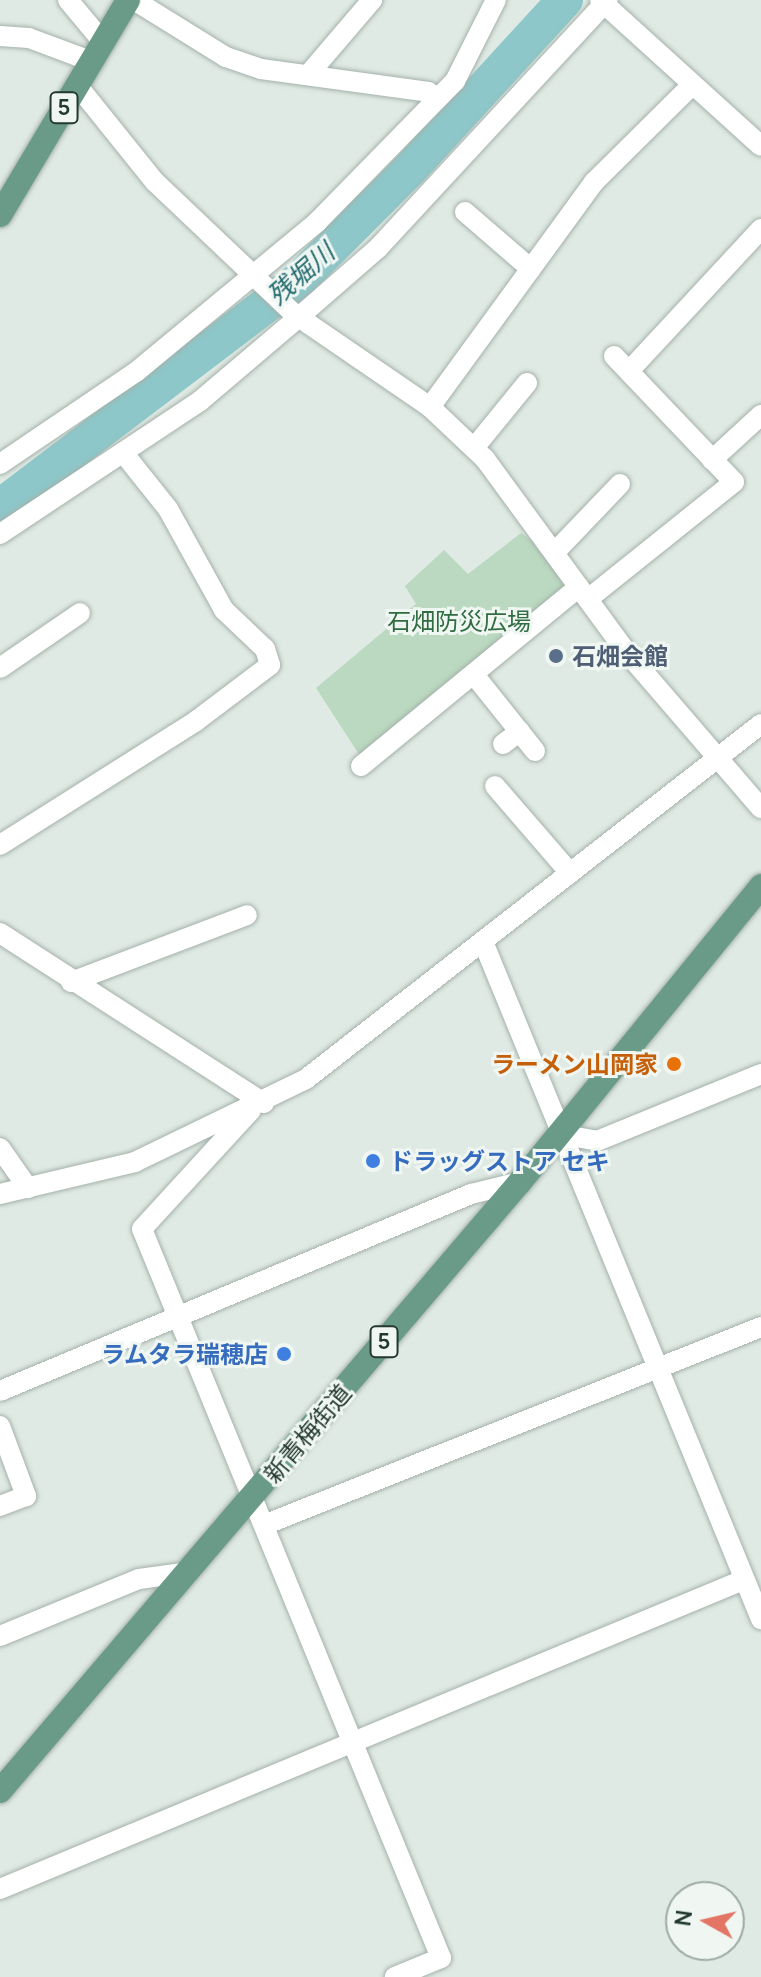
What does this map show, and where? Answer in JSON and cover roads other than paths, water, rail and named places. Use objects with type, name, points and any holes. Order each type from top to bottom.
[{"type":"main road","name":"5","points":[[0,215],[131,0]]},
{"type":"main road","name":"新青梅街道","points":[[0,1791],[520,1182],[761,886]]},
{"type":"street","points":[[68,0],[97,52]]},
{"type":"street","points":[[131,0],[226,57],[308,75],[428,92],[438,98]]},
{"type":"street","points":[[308,75],[372,0]]},
{"type":"street","points":[[0,464],[136,372],[257,278],[438,98],[468,60],[496,0]]},
{"type":"street","points":[[0,534],[125,455],[200,401],[378,248],[604,1],[761,146]]},
{"type":"street","points":[[0,36],[29,38],[97,52]]},
{"type":"street","points":[[77,85],[155,182],[296,316],[430,407],[474,448],[555,552],[624,649],[761,808]]},
{"type":"street","points":[[430,407],[594,182],[692,85]]},
{"type":"street","points":[[465,212],[531,269]]},
{"type":"street","points":[[629,371],[761,229]]},
{"type":"street","points":[[361,766],[584,593],[734,482],[614,356]]},
{"type":"street","points":[[474,448],[527,383]]},
{"type":"street","points":[[712,460],[761,415]]},
{"type":"street","points":[[0,845],[196,721],[270,665],[265,649],[224,610],[168,509],[125,455]]},
{"type":"street","points":[[555,552],[620,484]]},
{"type":"street","points":[[0,668],[80,613]]},
{"type":"street","points":[[475,676],[511,738],[535,751]]},
{"type":"street","points":[[0,1194],[135,1162],[257,1106],[349,1048],[761,724]]},
{"type":"street","points":[[495,786],[570,873]]},
{"type":"street","points":[[71,982],[247,915]]},
{"type":"street","points":[[0,933],[257,1106]]},
{"type":"street","points":[[484,944],[559,1134],[761,1619]]},
{"type":"street","points":[[559,1134],[597,1141],[761,1074]]},
{"type":"street","points":[[257,1106],[142,1229],[253,1497],[350,1744],[441,1958],[395,1977]]},
{"type":"street","points":[[0,1148],[28,1188]]},
{"type":"street","points":[[0,1391],[471,1194],[520,1182]]},
{"type":"street","points":[[264,1525],[761,1327]]},
{"type":"street","points":[[0,1426],[26,1496],[0,1506]]},
{"type":"street","points":[[0,1636],[139,1579],[189,1572]]},
{"type":"street","points":[[0,1889],[743,1580]]},
{"type":"waterway","name":"残堀川","points":[[0,507],[300,279],[411,168],[565,0]]},
{"type":"place","name":"石畑会館","points":[[556,656]]},
{"type":"place","name":"ラーメン山岡家","points":[[674,1064]]},
{"type":"place","name":"ドラッグストア セキ","points":[[373,1161]]},
{"type":"place","name":"ラムタラ瑞穂店","points":[[284,1354]]},
{"type":"park label","name":"石畑防災広場","points":[[459,621]]}]
